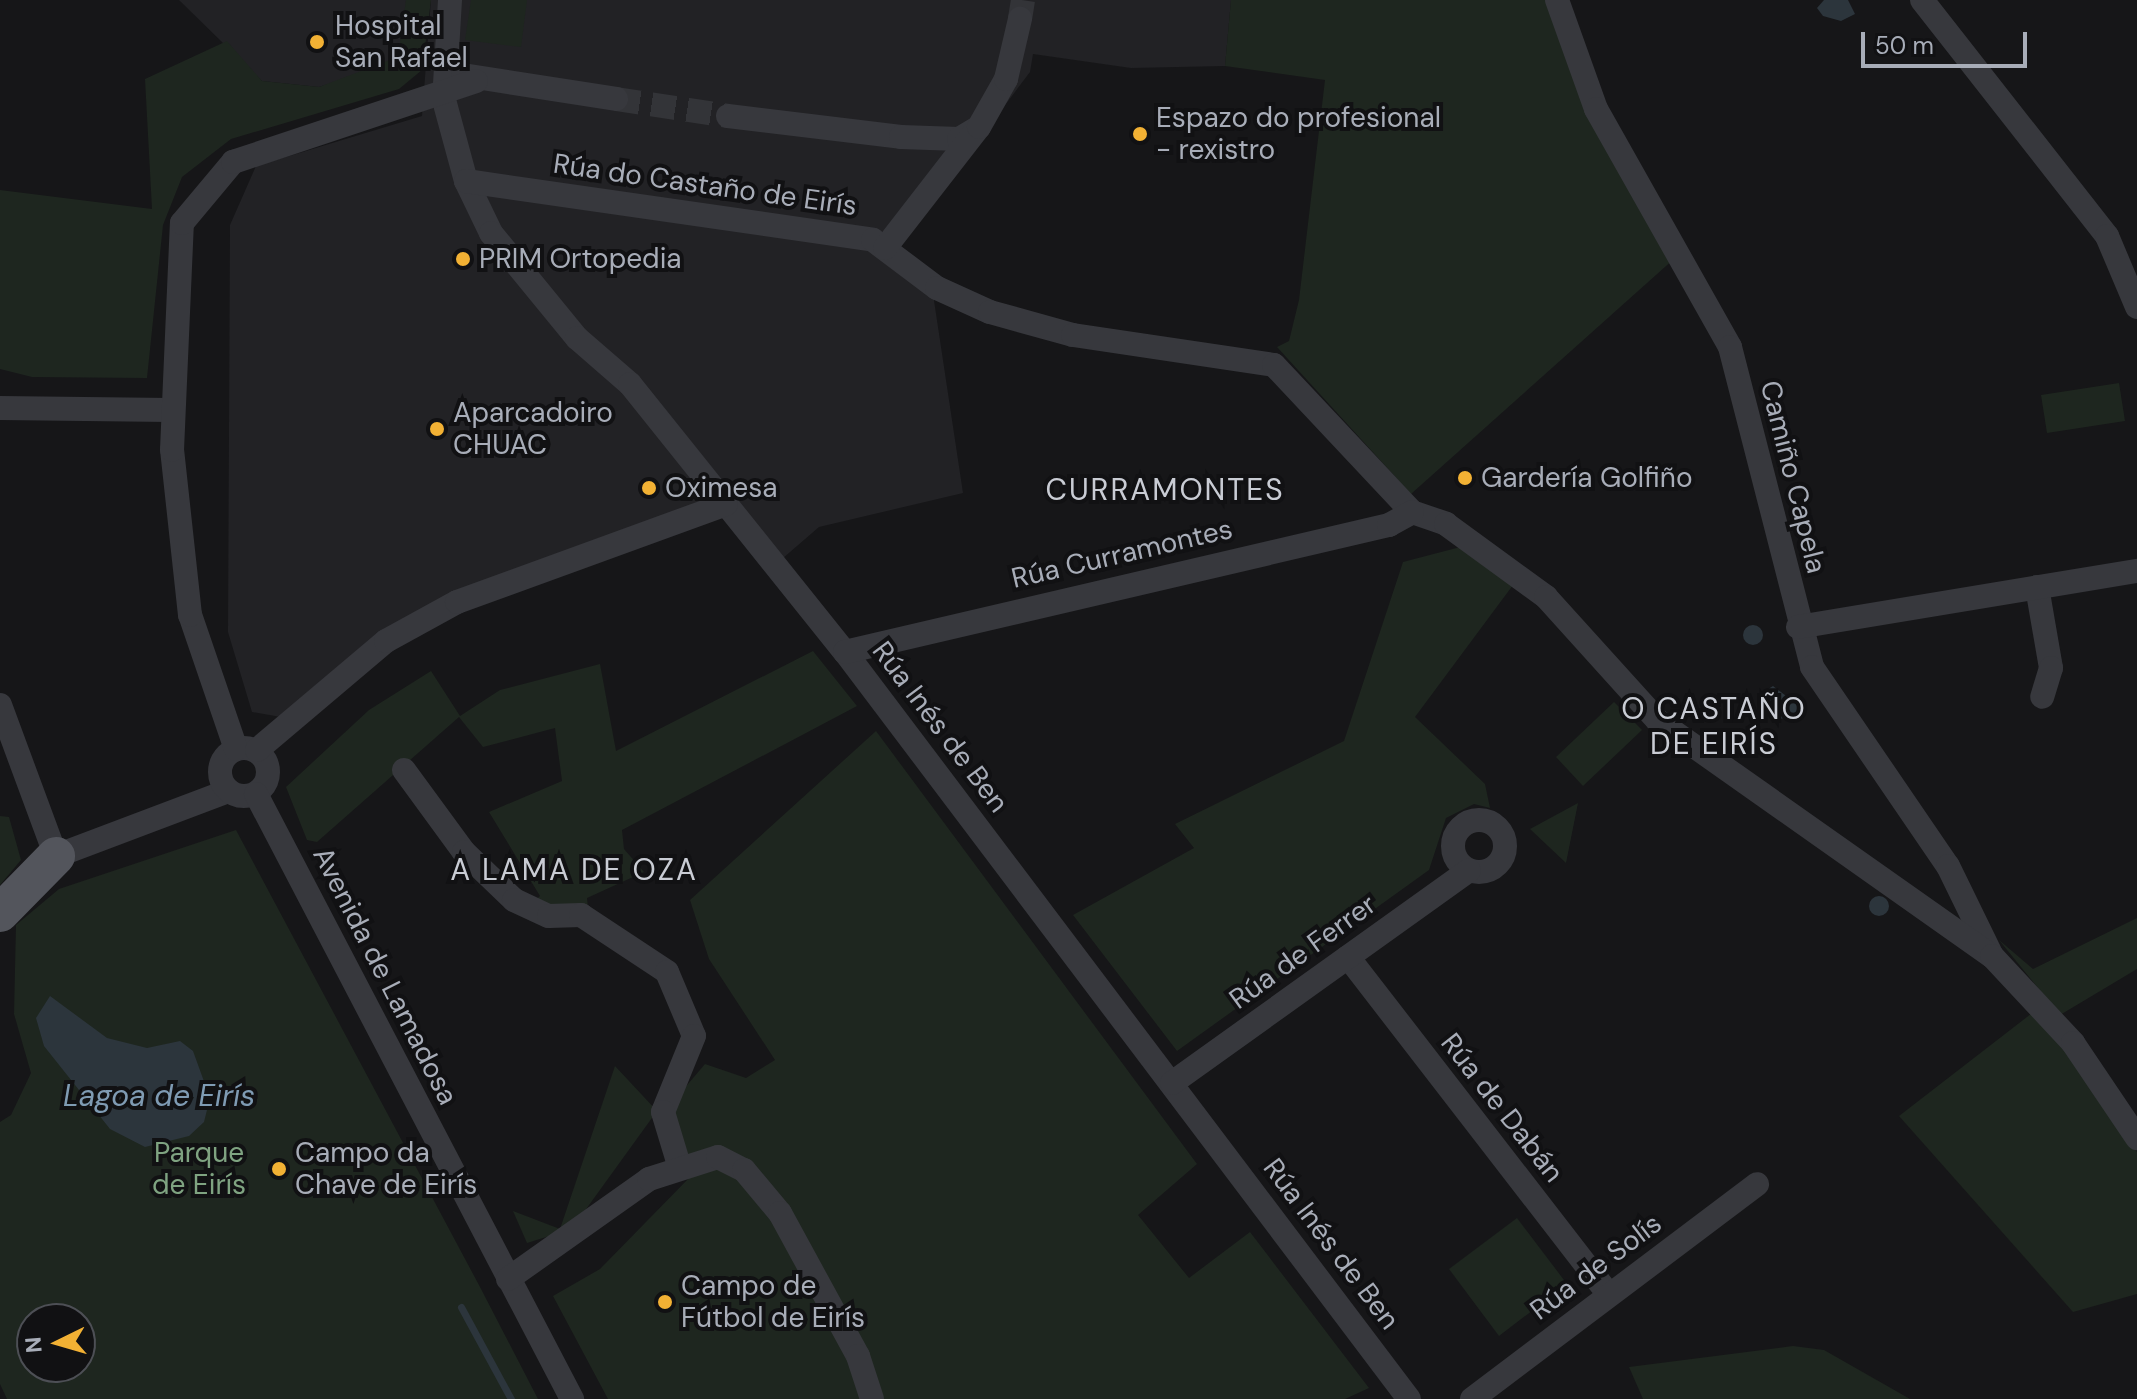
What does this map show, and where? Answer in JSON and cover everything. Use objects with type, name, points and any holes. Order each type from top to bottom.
[{"type":"main road","points":[[0,913],[56,856]]},
{"type":"street","points":[[443,78],[450,0]]},
{"type":"street","name":"Camiño Capela","points":[[1557,0],[1596,109],[1730,347],[1798,627],[1812,667],[1948,866],[1992,956]]},
{"type":"street","points":[[1922,0],[2132,269],[2137,307]]},
{"type":"street","points":[[885,248],[979,127],[1006,79],[1020,19]]},
{"type":"street","points":[[0,705],[56,856],[228,791],[256,794],[269,775],[246,750],[190,615],[170,410],[182,223],[233,162],[443,78],[616,99]]},
{"type":"street","name":"Rúa Inés de Ben","points":[[443,78],[466,181],[491,233],[577,338],[630,384],[845,652],[1409,1399]]},
{"type":"street","points":[[728,116],[901,137],[959,139],[979,127]]},
{"type":"street","name":"Rúa do Castaño de Eirís","points":[[466,181],[873,240],[937,288],[990,312],[1073,335],[1274,365],[1412,512],[1446,524],[1546,597],[1657,720],[1992,956],[2073,1043],[2137,1138]]},
{"type":"street","points":[[0,408],[170,410]]},
{"type":"street","points":[[228,791],[220,766],[246,750],[386,641],[457,602],[726,504]]},
{"type":"street","name":"Rúa Curramontes","points":[[845,652],[1389,525],[1412,512]]},
{"type":"street","points":[[1798,627],[2137,571]]},
{"type":"street","points":[[2037,587],[2051,668],[2042,697]]},
{"type":"street","points":[[404,770],[464,852],[514,900],[549,916],[581,915],[667,972],[694,1036],[663,1112],[679,1165]]},
{"type":"street","name":"Avenida de Lamadosa","points":[[256,794],[572,1399]]},
{"type":"street","name":"Rúa de Ferrer","points":[[1172,1083],[1469,870]]},
{"type":"street","name":"Rúa de Dabán","points":[[1348,957],[1609,1295]]},
{"type":"street","points":[[508,1279],[612,1202],[679,1165],[718,1157],[744,1170],[780,1213],[858,1356],[872,1399]]},
{"type":"street","name":"Rúa de Solís","points":[[1472,1399],[1757,1184]]},
{"type":"shaded area","name":"Hospital San Rafael","points":[[179,0],[406,0],[405,44],[388,65],[319,87],[262,81]]},
{"type":"shaded area","points":[[431,0],[1231,0],[1225,66],[1131,68],[1033,54],[1030,72],[888,260],[933,294],[963,493],[819,527],[775,565],[726,504],[518,569],[281,717],[252,712],[228,632],[230,225],[256,166],[422,116]]},
{"type":"green space","points":[[406,0],[431,0],[422,70],[399,89],[231,139],[182,177],[163,225],[147,378],[32,377],[0,369],[0,190],[152,209],[145,79],[227,41],[262,81],[319,87],[398,57]]},
{"type":"green space","points":[[471,0],[527,0],[521,47],[465,40]]},
{"type":"green space","points":[[1231,0],[1547,0],[1675,258],[1411,494],[1277,347],[1289,341],[1299,300],[1325,80],[1225,66]]},
{"type":"green space","points":[[2119,383],[2125,421],[2047,433],[2041,395]]},
{"type":"green space","points":[[1468,545],[1516,581],[1415,717],[1485,784],[1490,808],[1474,804],[1446,818],[1429,870],[1177,1051],[1073,915],[1194,848],[1175,824],[1344,741],[1403,562]]},
{"type":"green space","points":[[813,651],[857,706],[622,830],[624,849],[644,872],[587,898],[588,908],[529,906],[540,896],[489,812],[562,781],[555,728],[483,747],[459,717],[317,842],[307,840],[286,787],[369,710],[431,671],[460,716],[500,690],[600,664],[616,751]]},
{"type":"green space","points":[[1614,702],[1642,730],[1583,786],[1556,757]]},
{"type":"green space","points":[[876,731],[1197,1164],[1138,1215],[1189,1278],[1250,1232],[1369,1388],[1345,1399],[608,1399],[553,1296],[600,1269],[689,1178],[672,1123],[677,1097],[705,1064],[746,1078],[775,1060],[709,959],[690,900]]},
{"type":"green space","points":[[1578,803],[1566,863],[1530,829]]},
{"type":"green space","points":[[0,816],[9,817],[21,860],[0,885]]},
{"type":"green space","name":"Parque de Eirís","points":[[236,830],[538,1399],[7,1399],[0,1384],[0,1122],[11,1115],[31,1073],[14,1014],[16,925],[59,889]]},
{"type":"green space","points":[[2137,918],[2137,969],[2060,1015],[1999,940],[2033,969]]},
{"type":"green space","points":[[2036,1010],[2137,1152],[2137,1294],[2073,1312],[1899,1116]]},
{"type":"green space","points":[[615,1066],[657,1111],[584,1212],[562,1232],[527,1243],[513,1211],[560,1229]]},
{"type":"green space","points":[[1517,1218],[1567,1284],[1499,1336],[1449,1269]]},
{"type":"green space","points":[[1793,1346],[1824,1350],[1910,1399],[1643,1399],[1629,1367]]},
{"type":"water","points":[[1824,0],[1848,0],[1855,14],[1841,21],[1823,16],[1817,8]]},
{"type":"water","points":[[1753,625],[1760,628],[1763,635],[1760,642],[1753,645],[1746,642],[1743,635],[1746,628]]},
{"type":"water","points":[[1773,686],[1799,706],[1797,715],[1780,719],[1766,704],[1762,693]]},
{"type":"water","points":[[1879,896],[1886,899],[1889,906],[1886,913],[1879,916],[1872,913],[1869,906],[1872,899]]},
{"type":"water","name":"Lagoa de Eirís","points":[[50,996],[107,1038],[147,1048],[180,1041],[193,1051],[210,1098],[204,1122],[189,1136],[145,1147],[110,1129],[44,1046],[36,1018]]},
{"type":"waterway","points":[[461,1307],[511,1399]]},
{"type":"tunnel","points":[[1020,19],[1023,0]]},
{"type":"tunnel","points":[[616,99],[728,116]]},
{"type":"place","name":"Hospital San Rafael","points":[[317,42]]},
{"type":"place","name":"Espazo do profesional - rexistro","points":[[1140,134]]},
{"type":"place","name":"PRIM Ortopedia","points":[[463,259]]},
{"type":"place","name":"Aparcadoiro CHUAC","points":[[437,429]]},
{"type":"place","name":"Gardería Golfiño","points":[[1465,478]]},
{"type":"place","name":"Oximesa","points":[[649,488]]},
{"type":"place","name":"Campo da Chave de Eirís","points":[[279,1169]]},
{"type":"place","name":"Campo de Fútbol de Eirís","points":[[665,1302]]},
{"type":"district","name":"CURRAMONTES","points":[[1165,490]]},
{"type":"district","name":"O CASTAÑO DE EIRÍS","points":[[1714,726]]},
{"type":"district","name":"A LAMA DE OZA","points":[[574,870]]}]
